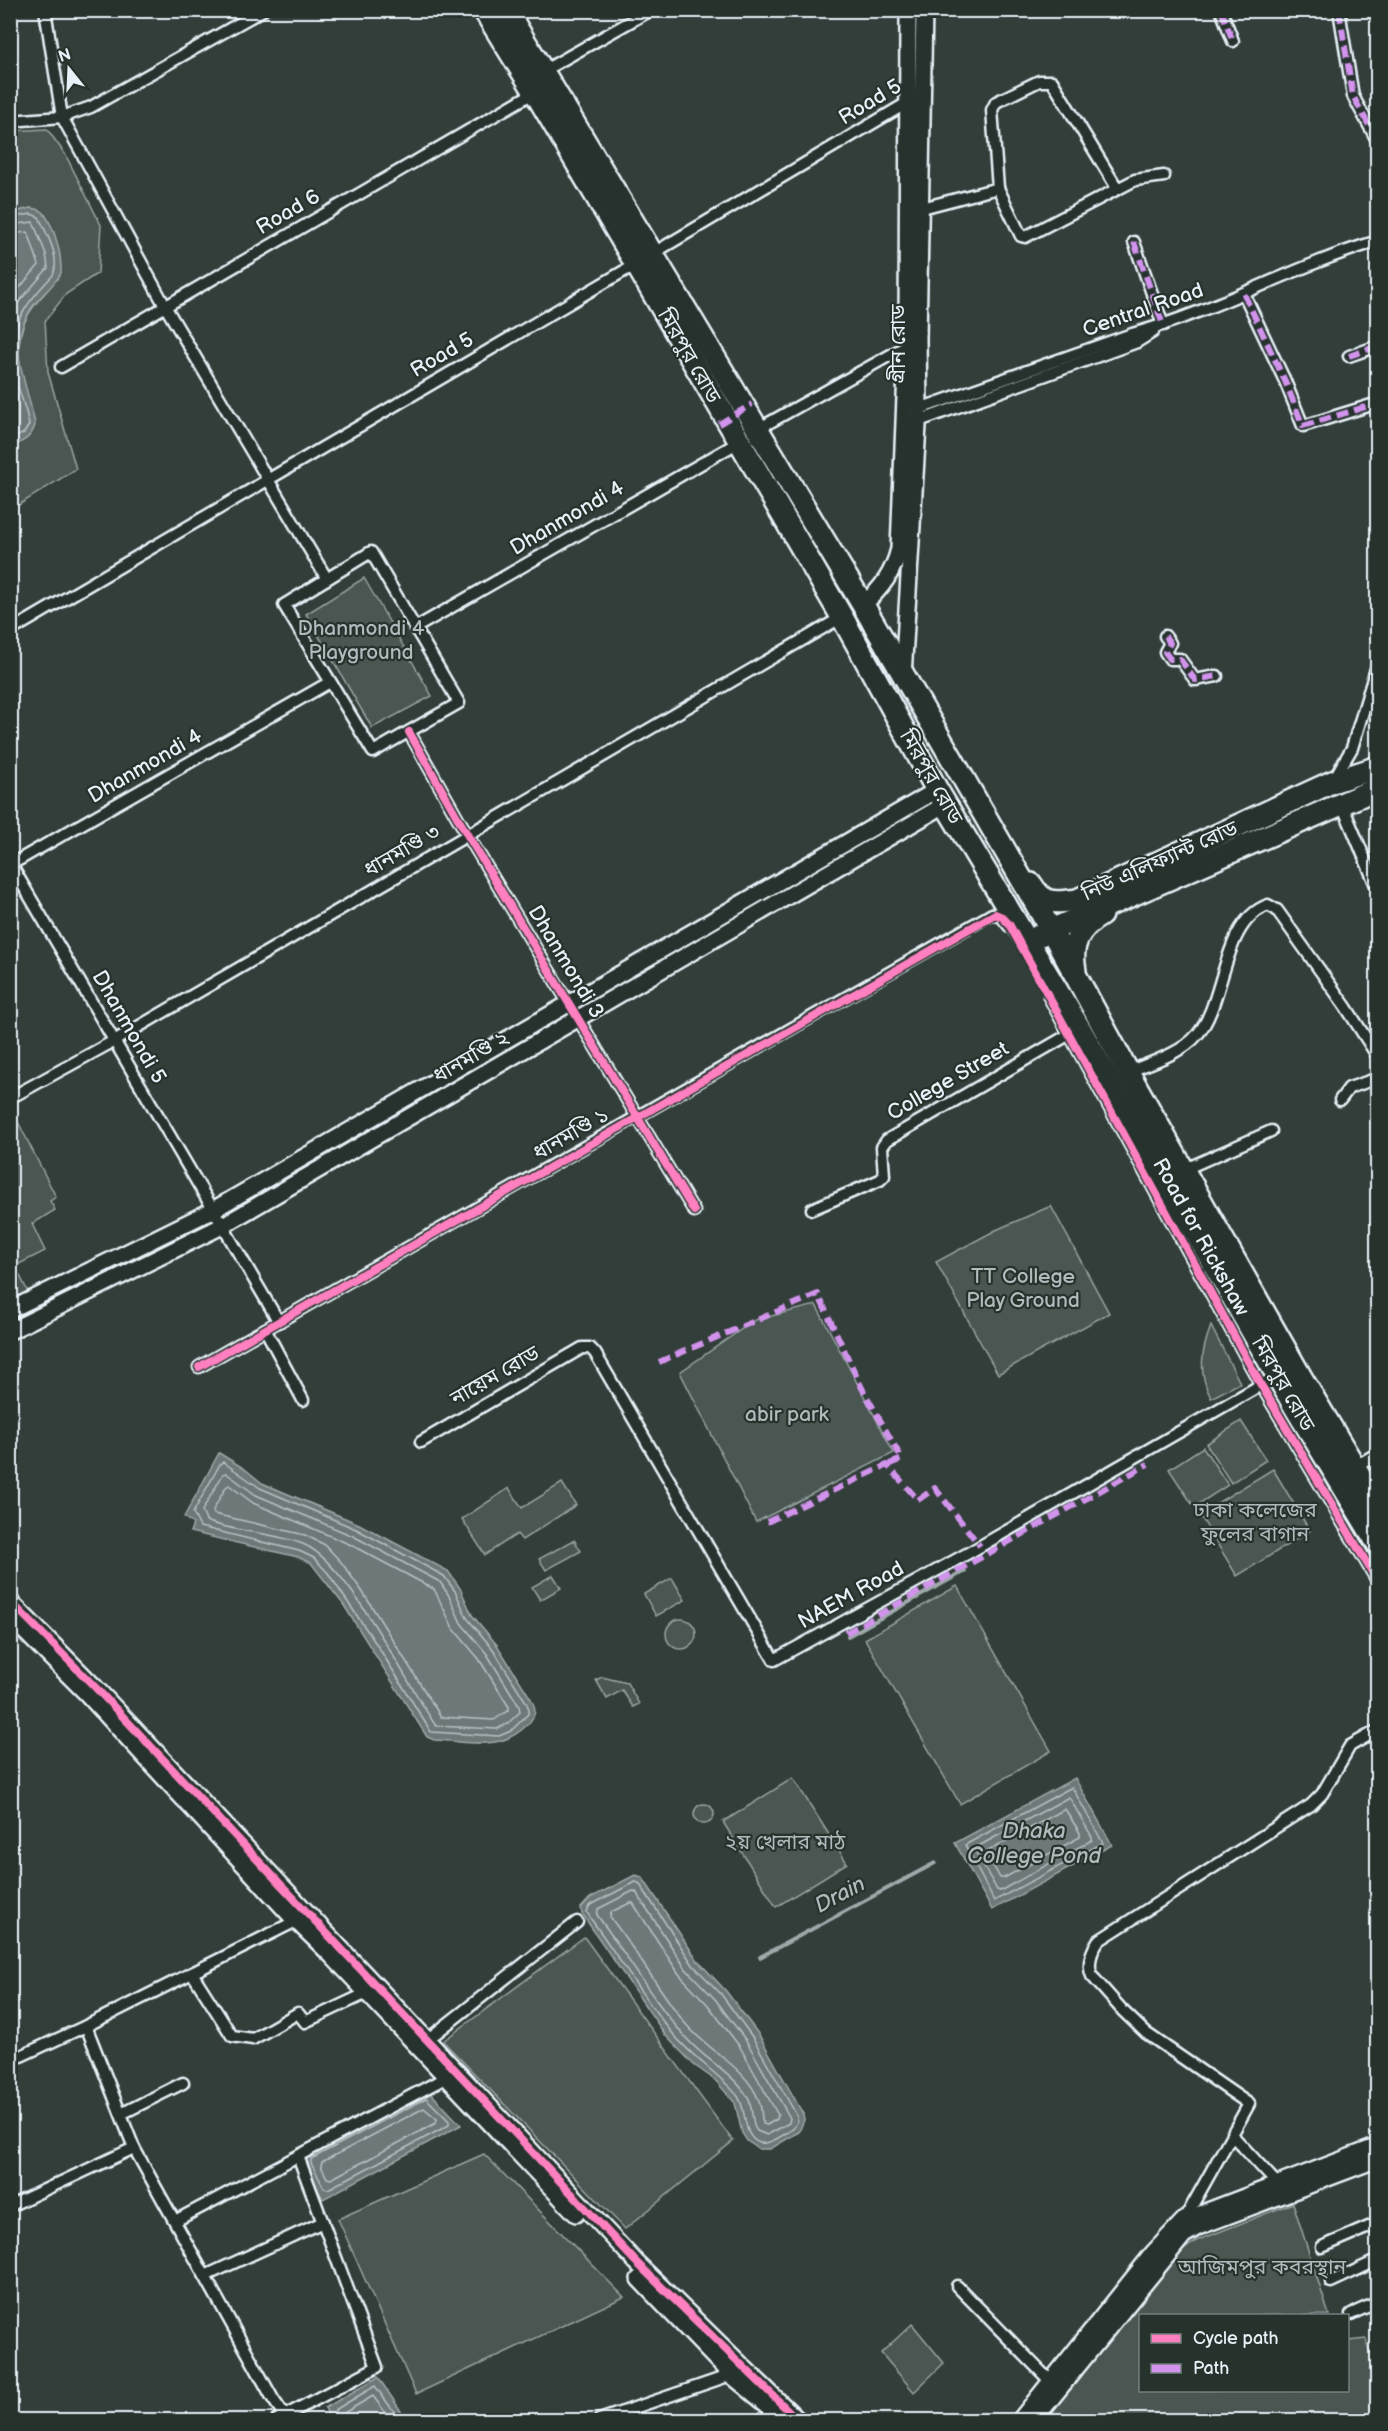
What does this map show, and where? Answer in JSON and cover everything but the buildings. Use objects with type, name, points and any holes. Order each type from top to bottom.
[{"type":"highway","name":"মিরপুর রোড","points":[[484,10],[644,259],[758,429],[1051,930],[1183,1170],[1278,1375],[1354,1467],[1377,1506]]},
{"type":"highway","name":"মিরপুর রোড","points":[[506,10],[543,71],[739,442],[842,617],[941,797],[1029,941],[1075,1031],[1377,1544]]},
{"type":"highway","points":[[842,617],[863,605]]},
{"type":"highway","name":"নিউ এলিফ্যান্ট রোড","points":[[962,778],[978,793],[1039,897],[1055,902],[1077,900],[1332,782],[1377,767]]},
{"type":"highway","name":"নিউ এলিফ্যান্ট রোড","points":[[1029,941],[1377,788]]},
{"type":"highway","points":[[1076,977],[1072,950],[1085,926],[1137,892]]},
{"type":"main road","name":"গ্রীন রোড","points":[[903,677],[919,415],[912,342],[906,104],[908,10]]},
{"type":"main road","name":"গ্রীন রোড","points":[[863,605],[888,579],[895,566],[899,549],[922,208],[924,10]]},
{"type":"main road","name":"ধানমণ্ডি ২","points":[[10,1310],[213,1210],[570,1003],[941,797]]},
{"type":"main road","name":"ধানমণ্ডি ২","points":[[10,1331],[222,1226],[579,1018],[941,797]]},
{"type":"main road","points":[[11,1601],[296,1921],[331,1947],[367,1993],[421,2044],[445,2078],[548,2178]]},
{"type":"main road","points":[[10,1617],[91,1690],[548,2178],[786,2421]]},
{"type":"main road","points":[[1034,2421],[1184,2235],[1377,2146]]},
{"type":"main road","points":[[1020,2421],[1153,2253],[1184,2220],[1377,2159]]},
{"type":"main road","points":[[735,2370],[798,2421]]},
{"type":"street","points":[[45,10],[63,117],[165,306],[327,579]]},
{"type":"street","points":[[10,121],[63,117],[100,102],[263,10]]},
{"type":"street","points":[[543,71],[651,10]]},
{"type":"street","points":[[1221,10],[1233,41]]},
{"type":"street","points":[[1339,10],[1353,96],[1377,142]]},
{"type":"street","points":[[1117,188],[1052,81],[1045,80],[996,102],[994,106],[998,188],[1018,234],[1025,237],[1135,180],[1164,176]]},
{"type":"street","name":"Road 6","points":[[61,367],[536,92]]},
{"type":"street","name":"Road 5","points":[[10,631],[268,481],[922,93]]},
{"type":"street","points":[[922,208],[998,188]]},
{"type":"street","name":"Central Road","points":[[919,415],[1132,334],[1163,326],[1244,294],[1310,263],[1377,241]]},
{"type":"street","points":[[1134,242],[1163,326]]},
{"type":"street","points":[[1244,294],[1285,381],[1303,426],[1377,403]]},
{"type":"street","points":[[758,429],[912,342]]},
{"type":"street","points":[[1349,356],[1377,346]]},
{"type":"street","name":"Dhanmondi 4","points":[[415,628],[739,442]]},
{"type":"street","points":[[371,552],[459,703],[373,752],[284,605],[327,579],[371,552]]},
{"type":"street","name":"ধানমণ্ডি ৩","points":[[10,1098],[114,1041],[842,617]]},
{"type":"street","points":[[1165,636],[1170,643],[1164,652],[1170,659],[1180,659],[1195,680],[1217,676]]},
{"type":"street","points":[[1332,782],[1352,748],[1377,662]]},
{"type":"street","name":"Dhanmondi 4","points":[[11,864],[330,682]]},
{"type":"street","name":"Dhanmondi 3","points":[[409,732],[468,836],[694,1211]]},
{"type":"street","points":[[1341,802],[1377,890]]},
{"type":"street","name":"Dhanmondi 5","points":[[11,864],[213,1210]]},
{"type":"street","points":[[1128,1072],[1188,1044],[1198,1034],[1239,933],[1254,911],[1268,905],[1277,910],[1376,1054]]},
{"type":"street","name":"ধানমণ্ডি ১","points":[[199,1367],[992,914],[1002,917],[1008,924],[1075,1031]]},
{"type":"street","name":"College Street","points":[[812,1209],[880,1180],[884,1176],[882,1147],[887,1140],[1075,1031]]},
{"type":"street","points":[[1340,1100],[1349,1088],[1377,1078]]},
{"type":"street","points":[[1183,1170],[1271,1131]]},
{"type":"street","points":[[213,1210],[279,1322]]},
{"type":"street","points":[[265,1329],[303,1400]]},
{"type":"street","name":"নায়েম রোড","points":[[421,1442],[582,1348],[590,1348]]},
{"type":"street","name":"NAEM Road","points":[[590,1348],[601,1363],[774,1660],[980,1546],[1278,1375]]},
{"type":"street","points":[[1278,1375],[1377,1582]]},
{"type":"street","points":[[1354,1467],[1377,1453]]},
{"type":"street","points":[[1184,2220],[1249,2104],[1159,2043],[1123,2011],[1092,1976],[1089,1969],[1093,1950],[1098,1941],[1311,1805],[1322,1794],[1350,1746],[1377,1730]]},
{"type":"street","points":[[10,2061],[86,2026],[296,1921]]},
{"type":"street","points":[[421,2044],[577,1922]]},
{"type":"street","points":[[192,1973],[232,2036],[253,2039],[298,2013],[305,2022],[367,1993]]},
{"type":"street","points":[[86,2026],[134,2148],[285,2419],[377,2367],[298,2156]]},
{"type":"street","points":[[175,2222],[445,2078]]},
{"type":"street","points":[[121,2114],[183,2083]]},
{"type":"street","points":[[1232,2134],[1281,2189]]},
{"type":"street","points":[[10,2206],[134,2148]]},
{"type":"street","points":[[205,2276],[323,2222]]},
{"type":"street","points":[[1322,2247],[1377,2223]]},
{"type":"street","points":[[1331,2282],[1377,2260]]},
{"type":"street","points":[[957,2286],[1051,2382]]},
{"type":"street","points":[[1351,2314],[1377,2302]]},
{"type":"street","points":[[599,2421],[735,2370]]},
{"type":"green space","points":[[47,129],[65,154],[101,225],[98,273],[66,294],[45,321],[48,372],[76,469],[11,510],[11,446],[13,446],[24,393],[19,358],[21,334],[29,314],[58,278],[54,237],[44,214],[31,208],[11,213],[11,131]]},
{"type":"green space","name":"Dhanmondi 4 Playground","points":[[364,578],[432,696],[372,728],[306,614]]},
{"type":"green space","points":[[10,1106],[56,1197],[50,1201],[55,1210],[32,1224],[45,1251],[15,1266],[29,1294],[10,1305]]},
{"type":"green space","name":"TT College Play Ground","points":[[1051,1206],[1109,1313],[998,1374],[936,1262],[996,1230]]},
{"type":"green space","name":"abir park","points":[[816,1305],[894,1453],[756,1522],[680,1372],[755,1320]]},
{"type":"green space","points":[[1211,1326],[1240,1383],[1211,1398],[1204,1380],[1202,1362]]},
{"type":"green space","points":[[1241,1421],[1266,1460],[1231,1483],[1206,1444]]},
{"type":"green space","points":[[1203,1447],[1228,1485],[1194,1507],[1169,1469]]},
{"type":"green space","name":"ঢাকা কলেজের ফুলের বাগান","points":[[1273,1469],[1310,1531],[1237,1576],[1199,1514]]},
{"type":"green space","points":[[562,1483],[576,1505],[522,1540],[517,1534],[485,1555],[462,1519],[509,1488],[522,1508]]},
{"type":"green space","points":[[574,1540],[581,1551],[546,1570],[539,1559]]},
{"type":"green space","points":[[553,1575],[561,1588],[540,1600],[532,1587]]},
{"type":"green space","points":[[672,1578],[685,1600],[656,1616],[644,1594]]},
{"type":"green space","points":[[957,1586],[1051,1751],[960,1804],[865,1639]]},
{"type":"green space","points":[[681,1619],[687,1620],[695,1628],[695,1640],[687,1648],[681,1649],[675,1648],[667,1640],[666,1634],[667,1628],[675,1620]]},
{"type":"green space","points":[[602,1677],[627,1683],[639,1704],[633,1707],[622,1690],[607,1699],[596,1680]]},
{"type":"green space","name":"২য় খেলার মাঠ","points":[[793,1778],[847,1863],[776,1907],[723,1822]]},
{"type":"green space","points":[[704,1804],[711,1807],[714,1814],[711,1821],[704,1824],[697,1821],[694,1814],[697,1807]]},
{"type":"green space","points":[[584,1937],[733,2141],[625,2229],[443,2041]]},
{"type":"green space","points":[[484,2154],[624,2297],[416,2394],[338,2219]]},
{"type":"green space","name":"আজিমপুর কবরস্থান","points":[[1293,2203],[1329,2314],[1139,2314],[1139,2392],[1349,2392],[1349,2341],[1366,2339],[1377,2368],[1377,2420],[1046,2420],[1171,2259],[1196,2241]]},
{"type":"green space","points":[[912,2324],[944,2363],[914,2392],[881,2353]]},
{"type":"water","points":[[31,208],[43,212],[48,219],[59,250],[61,273],[32,307],[22,326],[19,355],[35,425],[32,433],[26,439],[11,446],[11,213]]},
{"type":"water","points":[[219,1453],[262,1483],[359,1524],[448,1571],[460,1588],[472,1615],[497,1645],[531,1699],[535,1712],[528,1724],[506,1739],[495,1742],[472,1743],[434,1740],[427,1737],[343,1604],[311,1563],[298,1557],[190,1532],[193,1524],[184,1517]]},
{"type":"water","name":"Dhaka College Pond","points":[[1075,1778],[1112,1845],[992,1910],[955,1843]]},
{"type":"water","points":[[635,1875],[642,1877],[698,1961],[726,1991],[759,2035],[803,2114],[804,2120],[799,2132],[770,2149],[759,2149],[747,2141],[742,2133],[735,2103],[715,2080],[694,2065],[666,2036],[582,1914],[581,1908],[590,1898]]},
{"type":"water","points":[[428,2090],[461,2125],[323,2199],[301,2158]]},
{"type":"water","points":[[378,2377],[407,2420],[331,2420],[325,2408]]},
{"type":"waterway","points":[[848,1636],[965,1571]]},
{"type":"waterway","name":"Drain","points":[[760,1957],[935,1863]]},
{"type":"marked path","points":[[1221,10],[1233,41]]},
{"type":"marked path","points":[[1339,10],[1353,96],[1378,142]]},
{"type":"marked path","points":[[1134,242],[1163,325]]},
{"type":"marked path","points":[[1244,294],[1285,381],[1303,426],[1378,403]]},
{"type":"marked path","points":[[1349,356],[1378,346]]},
{"type":"marked path","points":[[719,424],[752,404]]},
{"type":"marked path","points":[[1165,636],[1170,643],[1165,652],[1170,659],[1180,659],[1195,680],[1217,676]]},
{"type":"marked path","points":[[659,1362],[818,1294],[862,1388],[902,1459],[887,1465]]},
{"type":"marked path","points":[[846,1633],[1148,1464]]},
{"type":"marked path","points":[[767,1522],[887,1465],[918,1500],[935,1488],[980,1546]]},
{"type":"cycle path","points":[[409,732],[468,836],[694,1211]]},
{"type":"cycle path","name":"Road for Rickshaw","points":[[199,1367],[995,914],[1009,924],[1261,1385],[1378,1582]]},
{"type":"cycle path","points":[[10,1601],[95,1687],[636,2262],[798,2420]]}]
